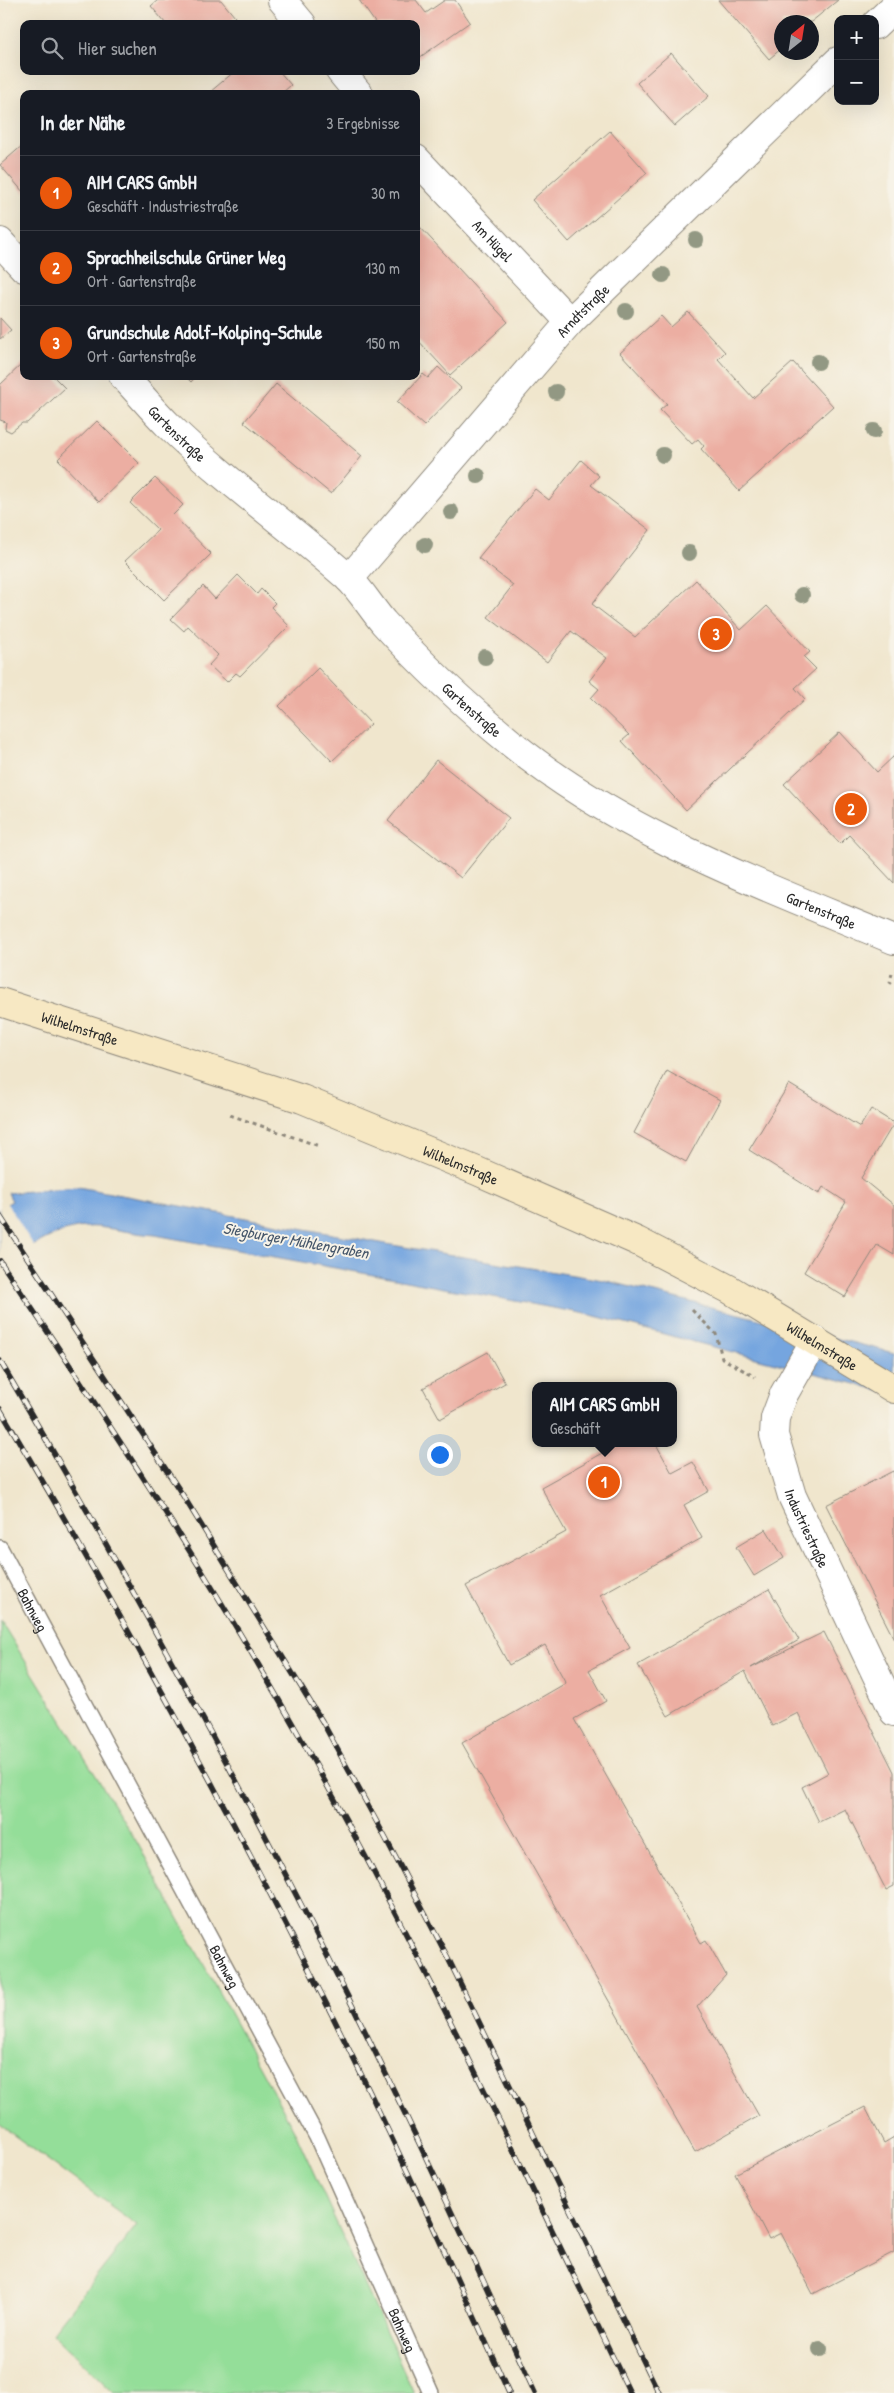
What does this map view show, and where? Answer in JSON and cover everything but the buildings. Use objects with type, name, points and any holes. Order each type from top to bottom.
[{"type":"main road","name":"Wilhelmstraße","points":[[0,1002],[302,1099],[468,1167],[637,1241],[729,1289],[894,1388]]},
{"type":"street","points":[[282,0],[299,20]]},
{"type":"street","points":[[879,21],[894,7]]},
{"type":"street","name":"Arndtstraße","points":[[349,579],[570,322],[834,65]]},
{"type":"street","points":[[343,75],[356,90]]},
{"type":"street","name":"Am Hügel","points":[[420,163],[570,322]]},
{"type":"street","points":[[0,242],[20,264]]},
{"type":"street","name":"Gartenstraße","points":[[127,380],[170,427],[273,517],[349,579],[383,622],[452,691],[512,744],[573,787],[664,839],[762,884],[894,940]]},
{"type":"street","name":"Industriestraße","points":[[815,1340],[784,1394],[774,1418],[774,1435],[792,1496],[894,1712]]},
{"type":"lane","name":"Bahnweg","points":[[0,1548],[317,2137],[431,2393]]},
{"type":"path","points":[[894,968],[890,982],[894,985]]},
{"type":"path","points":[[222,1112],[320,1146]]},
{"type":"path","points":[[690,1308],[716,1334],[722,1358],[784,1394]]},
{"type":"green space","points":[[0,1620],[138,1844],[296,2134],[414,2393],[114,2393],[52,2333],[137,2225],[0,2125]]},
{"type":"water","name":"Siegburger Mühlengraben","points":[[78,1187],[386,1244],[603,1280],[894,1353],[894,1394],[591,1315],[155,1235],[98,1227],[71,1229],[34,1245],[0,1267],[0,1208],[12,1201],[8,1193]]},
{"type":"pier","points":[[6,1202],[35,1248],[0,1270],[0,1205]]},
{"type":"railway","points":[[0,1216],[182,1494],[322,1721],[448,1958],[659,2393]]},
{"type":"railway","points":[[0,1261],[154,1495],[228,1614],[299,1735],[344,1816],[429,1979],[511,2144],[630,2393]]},
{"type":"railway","points":[[0,1361],[180,1676],[307,1916],[420,2144],[535,2393]]},
{"type":"railway","points":[[0,1409],[86,1556],[169,1704],[288,1929],[351,2053],[509,2393]]},
{"type":"place","name":"Grundschule Adolf-Kolping-Schule","points":[[716,634]]},
{"type":"place","name":"Sprachheilschule Grüner Weg","points":[[851,809]]},
{"type":"place","name":"AIM CARS GmbH","points":[[604,1482]]}]
